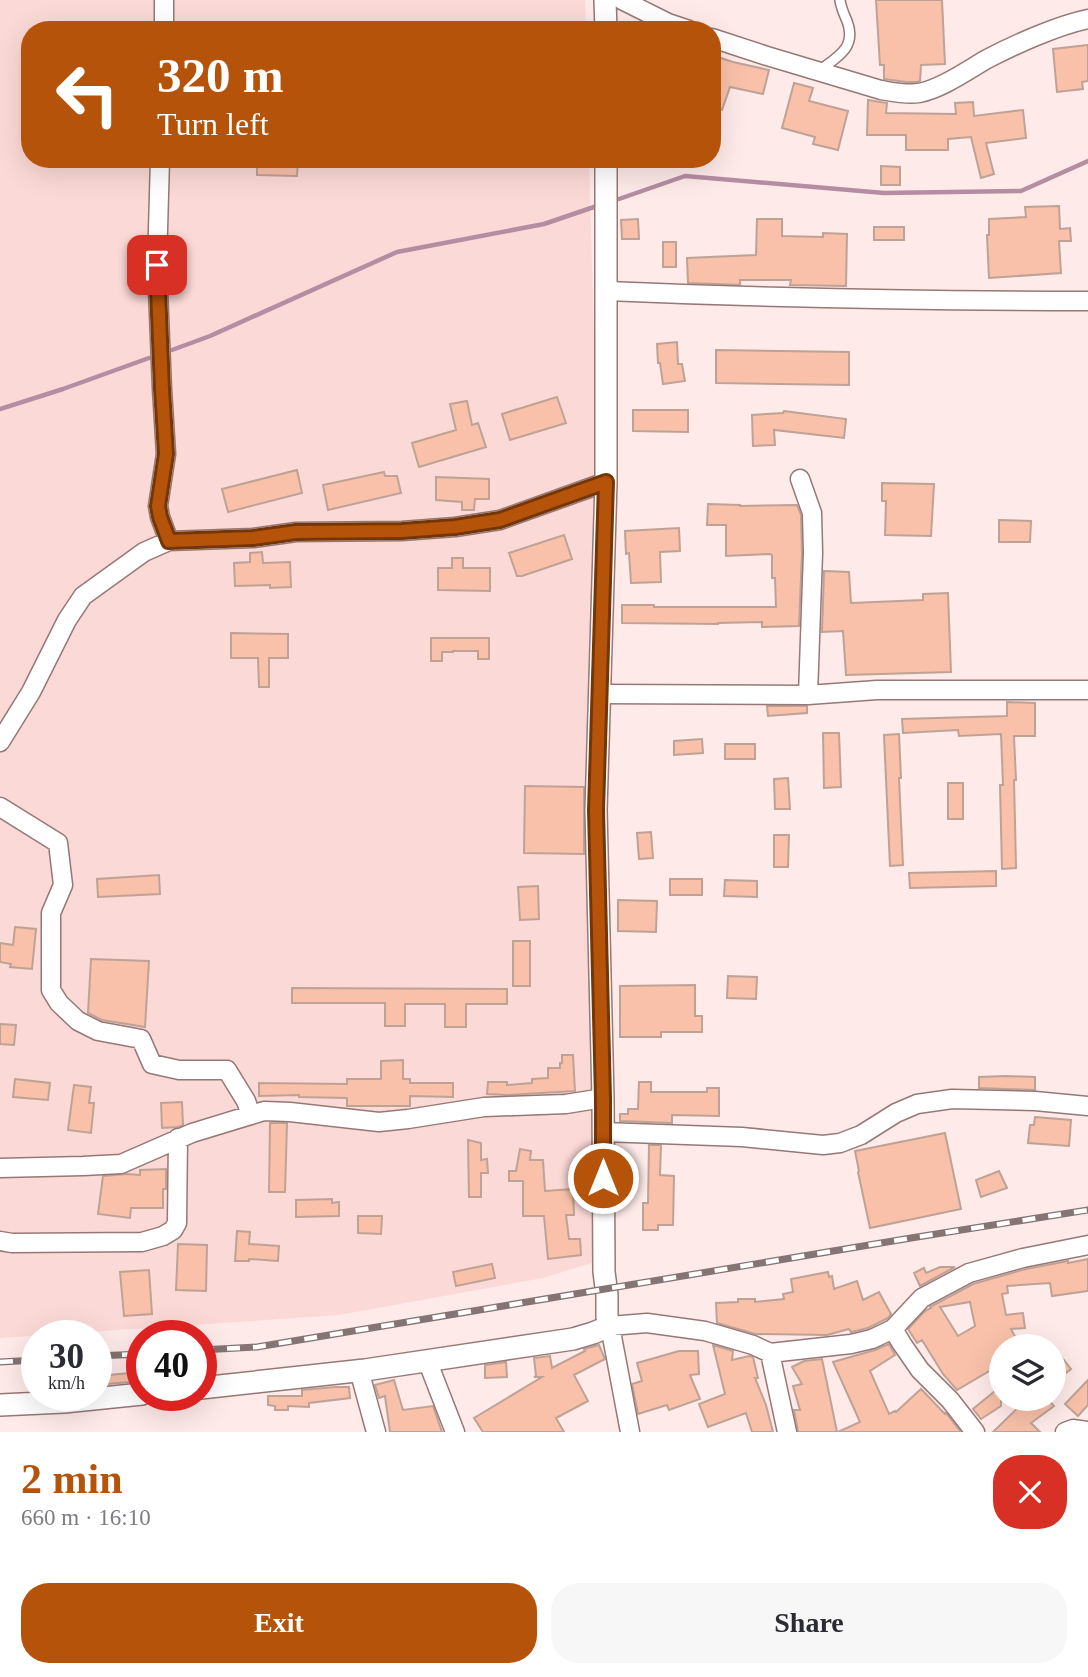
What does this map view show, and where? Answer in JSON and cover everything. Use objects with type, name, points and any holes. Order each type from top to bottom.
[{"type":"street","points":[[164,0],[164,21]]},
{"type":"street","points":[[606,0],[606,21]]},
{"type":"street","points":[[622,0],[664,21]]},
{"type":"street","points":[[721,41],[881,90],[920,93],[947,82],[989,58],[1074,22],[1088,19]]},
{"type":"street","points":[[160,168],[157,265],[166,454],[158,506],[169,541]]},
{"type":"street","points":[[607,168],[606,482],[596,810],[604,1272],[607,1317],[630,1432]]},
{"type":"street","points":[[607,291],[926,300],[1088,301]]},
{"type":"street","points":[[800,479],[812,513],[808,695]]},
{"type":"street","points":[[0,742],[31,692],[67,620],[83,596],[144,552],[169,541],[253,538],[296,532],[402,531],[455,527],[500,520],[606,482]]},
{"type":"street","points":[[600,694],[808,695],[877,690],[1088,690]]},
{"type":"street","points":[[0,807],[58,843],[63,885],[51,913],[50,950],[51,990],[59,1003],[78,1021],[98,1031],[141,1039],[152,1064],[179,1070],[227,1070],[246,1101],[251,1115]]},
{"type":"street","points":[[0,1168],[121,1164],[178,1138],[264,1111],[379,1122],[484,1107],[566,1104],[603,1098]]},
{"type":"street","points":[[603,1132],[742,1136],[823,1145],[840,1143],[861,1135],[896,1113],[917,1104],[952,1099],[1035,1101],[1088,1106]]},
{"type":"street","points":[[0,1241],[142,1241],[163,1236],[173,1230],[177,1223],[178,1138]]},
{"type":"street","points":[[217,1386],[359,1370],[573,1339],[610,1326],[647,1324],[705,1331],[753,1345],[769,1353],[851,1344],[872,1339],[893,1329],[922,1298],[968,1273],[1023,1258],[1088,1245]]},
{"type":"street","points":[[893,1329],[920,1370],[950,1400],[975,1432]]},
{"type":"street","points":[[769,1353],[788,1432]]},
{"type":"street","points":[[427,1360],[455,1432]]},
{"type":"street","points":[[359,1370],[376,1432]]},
{"type":"street","points":[[0,1405],[126,1396]]},
{"type":"street","points":[[1065,1432],[1073,1429],[1088,1431]]},
{"type":"lane","points":[[819,71],[848,47],[849,30],[840,0]]},
{"type":"shaded area","points":[[0,0],[585,0],[586,21],[21,21],[21,168],[589,168],[594,337],[601,1260],[543,1278],[339,1315],[217,1323],[217,1320],[126,1320],[126,1329],[112,1330],[112,1320],[21,1320],[21,1337],[0,1338]]},
{"type":"building","points":[[876,0],[942,0],[945,64],[921,65],[920,81],[917,82],[884,79],[884,65],[880,65]]},
{"type":"building","points":[[1088,45],[1088,81],[1082,82],[1083,89],[1057,92],[1053,49]]},
{"type":"building","points":[[721,58],[769,70],[763,94],[730,87],[722,110]]},
{"type":"building","points":[[794,83],[813,88],[809,101],[848,111],[838,150],[813,144],[815,137],[782,128]]},
{"type":"building","points":[[868,100],[887,103],[886,113],[956,114],[955,103],[973,102],[974,116],[1023,110],[1026,138],[986,143],[994,174],[981,178],[971,137],[948,139],[948,150],[906,150],[906,135],[867,135]]},
{"type":"building","points":[[881,166],[900,167],[900,185],[881,185]]},
{"type":"building","points":[[257,168],[297,168],[297,176],[257,175]]},
{"type":"building","points":[[1059,206],[1060,229],[1070,228],[1071,241],[1059,241],[1061,273],[989,278],[989,219],[1026,217],[1025,207]]},
{"type":"building","points":[[638,219],[639,239],[622,239],[621,220]]},
{"type":"building","points":[[757,219],[782,219],[782,236],[823,237],[823,233],[847,234],[846,286],[790,285],[791,280],[740,280],[740,285],[688,283],[687,258],[756,255]]},
{"type":"building","points":[[874,227],[904,227],[904,240],[874,240]]},
{"type":"building","points":[[663,242],[676,242],[676,267],[663,267]]},
{"type":"building","points":[[677,342],[678,364],[682,364],[685,381],[663,384],[657,344]]},
{"type":"building","points":[[716,350],[849,352],[849,385],[716,383]]},
{"type":"building","points":[[557,397],[566,423],[510,440],[502,414]]},
{"type":"building","points":[[467,401],[472,425],[478,423],[486,447],[419,467],[412,443],[456,430],[450,404]]},
{"type":"building","points":[[633,410],[688,410],[688,432],[633,431]]},
{"type":"building","points":[[784,411],[846,419],[844,438],[774,430],[775,445],[753,446],[752,415]]},
{"type":"building","points":[[297,470],[302,493],[228,512],[222,489]]},
{"type":"building","points":[[384,472],[385,476],[397,476],[401,493],[328,510],[323,485]]},
{"type":"building","points":[[436,477],[489,479],[489,499],[475,499],[474,510],[462,510],[462,502],[436,500]]},
{"type":"building","points":[[882,483],[934,484],[931,536],[885,535],[886,501],[882,501]]},
{"type":"building","points":[[708,504],[797,505],[801,515],[802,553],[799,626],[762,627],[762,622],[622,623],[622,605],[776,607],[772,555],[726,556],[726,525],[707,525]]},
{"type":"building","points":[[999,520],[1031,521],[1030,542],[999,542]]},
{"type":"building","points":[[679,528],[680,551],[660,552],[661,582],[631,583],[625,531]]},
{"type":"building","points":[[564,535],[572,559],[517,576],[509,553]]},
{"type":"building","points":[[262,552],[263,563],[290,562],[291,587],[235,586],[234,563],[250,562],[250,553]]},
{"type":"building","points":[[452,558],[463,558],[463,568],[490,568],[490,591],[438,590],[438,568],[452,568]]},
{"type":"building","points":[[824,571],[849,572],[851,603],[923,600],[923,594],[948,593],[951,672],[846,675],[843,631],[822,632]]},
{"type":"building","points":[[231,633],[288,634],[288,658],[269,658],[269,687],[259,687],[258,658],[231,658]]},
{"type":"building","points":[[431,638],[489,638],[489,659],[478,659],[478,651],[453,651],[442,652],[442,661],[431,661]]},
{"type":"building","points":[[1007,702],[1035,703],[1035,736],[1014,736],[1016,868],[1002,869],[1001,734],[959,736],[958,730],[903,733],[902,719],[1007,716]]},
{"type":"building","points":[[767,706],[807,706],[807,713],[768,716]]},
{"type":"building","points":[[823,733],[839,733],[841,787],[824,788]]},
{"type":"building","points":[[899,734],[903,865],[890,866],[884,735]]},
{"type":"building","points":[[702,739],[703,753],[674,755],[674,741]]},
{"type":"building","points":[[725,744],[755,744],[755,759],[725,759]]},
{"type":"building","points":[[788,778],[790,809],[775,809],[774,779]]},
{"type":"building","points":[[948,783],[963,783],[963,819],[948,819]]},
{"type":"building","points":[[525,786],[584,787],[584,854],[524,853]]},
{"type":"building","points":[[651,832],[653,858],[639,859],[637,833]]},
{"type":"building","points":[[774,835],[789,835],[788,867],[774,867]]},
{"type":"building","points":[[996,871],[996,886],[910,888],[909,873]]},
{"type":"building","points":[[159,875],[160,894],[98,897],[97,879]]},
{"type":"building","points":[[670,879],[702,879],[702,895],[670,895]]},
{"type":"building","points":[[725,880],[757,881],[757,897],[724,896]]},
{"type":"building","points":[[538,886],[539,919],[520,920],[518,887]]},
{"type":"building","points":[[618,900],[657,901],[656,932],[618,931]]},
{"type":"building","points":[[15,927],[36,929],[32,969],[10,967],[11,964],[0,962],[0,943],[13,945]]},
{"type":"building","points":[[513,941],[530,941],[530,986],[513,986]]},
{"type":"building","points":[[91,959],[149,961],[145,1027],[102,1020],[88,1013]]},
{"type":"building","points":[[728,976],[757,977],[756,999],[727,998]]},
{"type":"building","points":[[695,985],[695,1016],[702,1016],[702,1032],[661,1032],[661,1037],[620,1037],[620,986]]},
{"type":"building","points":[[292,988],[507,989],[507,1004],[466,1004],[466,1027],[445,1027],[445,1004],[405,1004],[405,1026],[385,1026],[385,1003],[292,1003]]},
{"type":"building","points":[[0,1024],[16,1025],[14,1045],[0,1044]]},
{"type":"building","points":[[562,1055],[573,1055],[575,1091],[487,1094],[488,1082],[507,1082],[507,1085],[532,1083],[532,1079],[548,1078],[548,1068],[560,1068]]},
{"type":"building","points":[[403,1060],[403,1079],[410,1079],[410,1083],[453,1083],[453,1097],[410,1096],[410,1106],[347,1106],[347,1098],[259,1096],[259,1083],[347,1084],[347,1079],[381,1079],[381,1061]]},
{"type":"building","points":[[979,1077],[1035,1077],[1035,1090],[979,1088]]},
{"type":"building","points":[[15,1079],[50,1083],[48,1100],[13,1097]]},
{"type":"building","points":[[639,1082],[651,1082],[651,1092],[707,1092],[707,1088],[719,1088],[719,1116],[672,1115],[672,1123],[620,1121],[620,1114],[628,1114],[628,1109],[638,1109]]},
{"type":"building","points":[[74,1085],[91,1087],[89,1103],[94,1103],[91,1133],[68,1130]]},
{"type":"building","points":[[182,1102],[183,1125],[162,1128],[161,1103]]},
{"type":"building","points":[[1035,1117],[1071,1120],[1069,1146],[1028,1143],[1030,1125],[1034,1125]]},
{"type":"building","points":[[270,1123],[287,1123],[285,1192],[269,1192]]},
{"type":"building","points":[[945,1133],[961,1209],[870,1228],[855,1151]]},
{"type":"building","points":[[468,1140],[481,1143],[481,1160],[487,1159],[488,1173],[481,1173],[481,1197],[469,1197]]},
{"type":"building","points":[[649,1145],[661,1145],[660,1175],[674,1176],[673,1225],[658,1225],[658,1230],[643,1230],[643,1203],[648,1203]]},
{"type":"building","points":[[520,1149],[531,1151],[530,1160],[543,1160],[545,1191],[573,1189],[574,1215],[566,1215],[569,1239],[580,1239],[581,1255],[548,1259],[544,1216],[523,1216],[523,1181],[509,1181],[509,1171],[516,1171]]},
{"type":"building","points":[[166,1169],[163,1208],[131,1208],[130,1218],[98,1214],[103,1176],[140,1175],[140,1170]]},
{"type":"building","points":[[999,1171],[1007,1188],[981,1197],[976,1180]]},
{"type":"building","points":[[332,1199],[332,1203],[339,1202],[339,1216],[296,1217],[296,1200]]},
{"type":"building","points":[[358,1216],[382,1216],[381,1234],[358,1233]]},
{"type":"building","points":[[237,1231],[250,1232],[249,1244],[279,1246],[278,1261],[235,1261]]},
{"type":"building","points":[[178,1244],[207,1245],[206,1291],[176,1290]]},
{"type":"building","points":[[1088,1259],[1088,1291],[1052,1296],[1050,1283],[1007,1286],[1008,1293],[1002,1294],[1006,1315],[1023,1313],[1025,1328],[1011,1329],[1014,1334],[989,1334],[989,1371],[957,1390],[943,1374],[922,1340],[917,1343],[908,1329],[930,1307],[973,1284],[1026,1269]],"holes":[[[970,1302],[975,1326],[958,1336],[940,1307]]]},
{"type":"building","points":[[492,1264],[495,1278],[456,1286],[453,1272]]},
{"type":"building","points":[[940,1267],[955,1267],[920,1286],[914,1273],[924,1268],[926,1273]]},
{"type":"building","points":[[149,1270],[152,1314],[124,1316],[120,1272]]},
{"type":"building","points":[[828,1272],[829,1277],[832,1276],[834,1289],[857,1281],[863,1300],[879,1292],[891,1314],[868,1328],[851,1332],[849,1329],[827,1335],[755,1334],[717,1323],[716,1303],[738,1302],[738,1299],[755,1299],[755,1302],[784,1299],[783,1294],[793,1292],[791,1279]]},
{"type":"building","points":[[889,1344],[895,1355],[870,1371],[889,1414],[896,1412],[921,1389],[961,1432],[838,1432],[860,1422],[833,1362]]},
{"type":"building","points":[[599,1345],[605,1359],[574,1375],[588,1401],[556,1418],[564,1432],[483,1432],[474,1418],[542,1377],[534,1377],[534,1358],[550,1356],[552,1368],[585,1351],[584,1349]]},
{"type":"building","points":[[713,1345],[733,1351],[732,1360],[753,1357],[758,1378],[755,1378],[773,1432],[752,1432],[746,1413],[708,1427],[699,1404],[725,1394]]},
{"type":"building","points":[[679,1351],[698,1351],[699,1374],[690,1375],[700,1399],[669,1410],[667,1405],[638,1414],[632,1384],[642,1381],[637,1363]]},
{"type":"building","points":[[822,1359],[837,1432],[798,1432],[794,1410],[800,1410],[793,1386],[802,1384],[792,1367],[804,1361]]},
{"type":"building","points":[[506,1362],[507,1377],[485,1378],[485,1365]]},
{"type":"building","points":[[126,1373],[126,1382],[112,1384],[112,1375]]},
{"type":"building","points":[[394,1380],[403,1410],[433,1406],[442,1432],[390,1432],[385,1396],[379,1398],[375,1385]]},
{"type":"building","points":[[1088,1380],[1088,1405],[1078,1416],[1066,1403]]},
{"type":"building","points":[[349,1387],[350,1398],[309,1403],[309,1407],[288,1406],[288,1410],[275,1410],[275,1406],[268,1405],[268,1396],[302,1396],[302,1390]]},
{"type":"building","points":[[989,1396],[989,1411],[993,1411],[981,1419],[973,1409]]},
{"type":"building","points":[[1015,1411],[1047,1411],[1031,1423],[1040,1432],[993,1432]]},
{"type":"waterway","points":[[619,199],[685,176],[884,193],[1021,191],[1088,161]]},
{"type":"waterway","points":[[172,350],[210,336],[397,252],[544,224],[594,207]]},
{"type":"waterway","points":[[0,409],[149,358]]},
{"type":"railway","points":[[217,1349],[257,1347],[1088,1210]]},
{"type":"railway","points":[[112,1355],[126,1355]]},
{"type":"railway","points":[[0,1362],[21,1361]]},
{"type":"route","points":[[157,265],[166,454],[158,506],[169,541],[253,538],[296,532],[402,531],[455,527],[500,520],[606,482],[596,810],[603,1178]]}]
